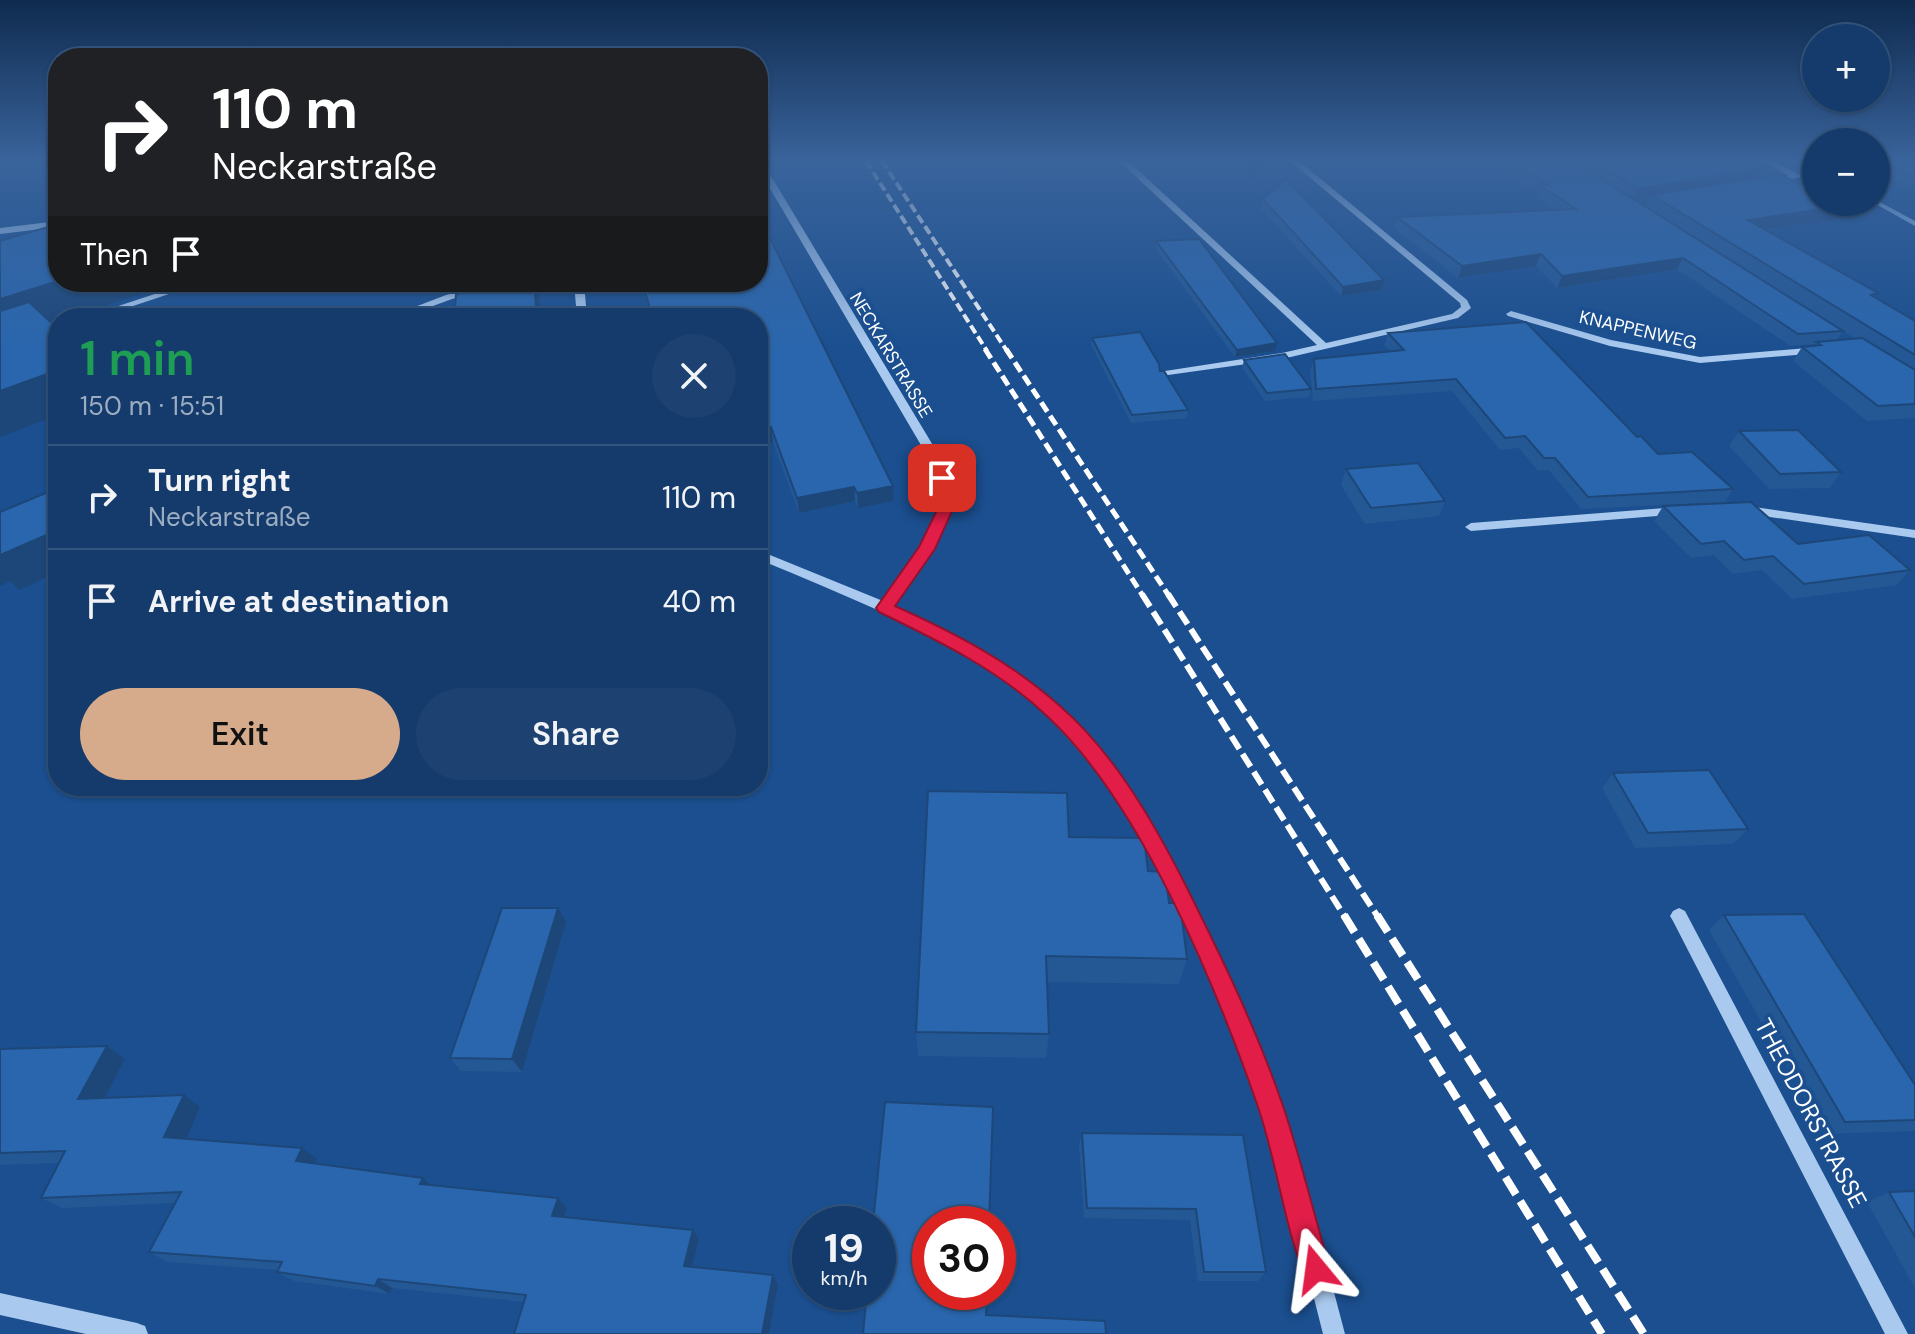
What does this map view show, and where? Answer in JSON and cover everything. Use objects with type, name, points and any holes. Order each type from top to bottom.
[{"type":"street","name":"NECKARSTRASSE","points":[[795,223],[934,457],[950,500],[927,549],[885,608]]},
{"type":"street","points":[[1191,223],[1323,345]]},
{"type":"street","points":[[1165,374],[1282,356],[1455,316],[1466,308],[1464,302],[1369,223]]},
{"type":"street","points":[[0,231],[48,225]]},
{"type":"street","points":[[124,308],[174,292]]},
{"type":"street","points":[[419,308],[469,292]]},
{"type":"street","name":"KNAPPENWEG","points":[[1511,314],[1610,343],[1700,360],[1824,349]]},
{"type":"street","points":[[1732,508],[1915,534]]},
{"type":"street","points":[[1471,527],[1690,510]]},
{"type":"street","points":[[768,558],[885,608],[956,642],[1004,671],[1056,712],[1106,770],[1152,841],[1208,954],[1270,1105],[1334,1334]]},
{"type":"street","name":"THEODORSTRASSE","points":[[1679,916],[1897,1334]]},
{"type":"street","points":[[0,1304],[137,1334]]},
{"type":"building","points":[[1285,223],[1329,223],[1384,280],[1343,287]]},
{"type":"building","points":[[1405,223],[1672,223],[1843,331],[1798,334],[1683,258],[1562,276],[1541,254],[1462,266]]},
{"type":"building","points":[[1698,223],[1754,223],[1878,293],[1871,295],[1915,321],[1915,355]]},
{"type":"building","points":[[48,227],[48,284],[0,299],[0,241]]},
{"type":"building","points":[[768,234],[893,486],[857,493],[854,487],[797,498],[771,427],[768,428],[768,308],[650,308],[645,292],[768,292]]},
{"type":"building","points":[[1199,239],[1277,343],[1237,350],[1156,241]]},
{"type":"building","points":[[535,292],[536,308],[455,308],[456,294]]},
{"type":"building","points":[[29,302],[48,320],[48,374],[0,391],[0,311]]},
{"type":"building","points":[[1526,322],[1637,437],[1641,436],[1658,454],[1692,452],[1733,489],[1588,497],[1555,458],[1544,458],[1525,436],[1505,438],[1456,379],[1316,389],[1314,359],[1404,350],[1388,333]]},
{"type":"building","points":[[1140,332],[1160,371],[1164,371],[1188,410],[1132,415],[1092,338]]},
{"type":"building","points":[[1862,338],[1915,370],[1915,404],[1878,406],[1802,347],[1821,345],[1816,342]]},
{"type":"building","points":[[1285,354],[1311,389],[1267,393],[1244,360]]},
{"type":"building","points":[[1798,430],[1841,472],[1780,474],[1739,431]]},
{"type":"building","points":[[1418,463],[1445,501],[1371,508],[1346,469]]},
{"type":"building","points":[[48,492],[48,534],[0,555],[0,512]]},
{"type":"building","points":[[1751,502],[1798,544],[1869,535],[1910,570],[1804,584],[1773,556],[1744,560],[1724,541],[1701,544],[1663,506]]},
{"type":"building","points":[[1709,770],[1748,829],[1648,833],[1613,773]]},
{"type":"building","points":[[928,791],[1067,793],[1069,837],[1144,838],[1148,871],[1165,872],[1169,903],[1180,903],[1187,959],[1046,956],[1049,1034],[916,1032]]},
{"type":"building","points":[[502,908],[558,908],[512,1059],[450,1058]]},
{"type":"building","points":[[1804,914],[1915,1085],[1915,1120],[1845,1122],[1724,915]]},
{"type":"building","points":[[107,1046],[78,1099],[184,1095],[164,1137],[302,1148],[296,1161],[423,1178],[420,1184],[558,1198],[552,1216],[693,1230],[684,1266],[773,1275],[762,1334],[514,1334],[526,1295],[378,1279],[375,1286],[277,1272],[282,1262],[149,1252],[181,1192],[41,1198],[65,1151],[0,1153],[0,1049]]},
{"type":"building","points":[[885,1102],[993,1107],[990,1206],[912,1206],[912,1310],[986,1310],[986,1315],[1105,1321],[1106,1334],[863,1334],[865,1310],[896,1310],[896,1206],[875,1206]]},
{"type":"building","points":[[1082,1133],[1243,1135],[1266,1272],[1204,1272],[1196,1209],[1087,1208]]},
{"type":"building","points":[[1915,1191],[1915,1237],[1889,1192]]},
{"type":"railway","points":[[906,223],[987,351]]},
{"type":"railway","points":[[923,223],[1007,351]]},
{"type":"railway","points":[[985,349],[1143,596]]},
{"type":"railway","points":[[1006,349],[1169,596]]},
{"type":"railway","points":[[1142,594],[1345,917]]},
{"type":"railway","points":[[1168,594],[1378,917]]},
{"type":"railway","points":[[1344,915],[1602,1334]]},
{"type":"railway","points":[[1377,915],[1644,1334]]},
{"type":"route","points":[[942,478],[950,500],[927,549],[885,608],[956,642],[1004,671],[1056,712],[1106,770],[1152,841],[1208,954],[1270,1105],[1316,1269]]}]
